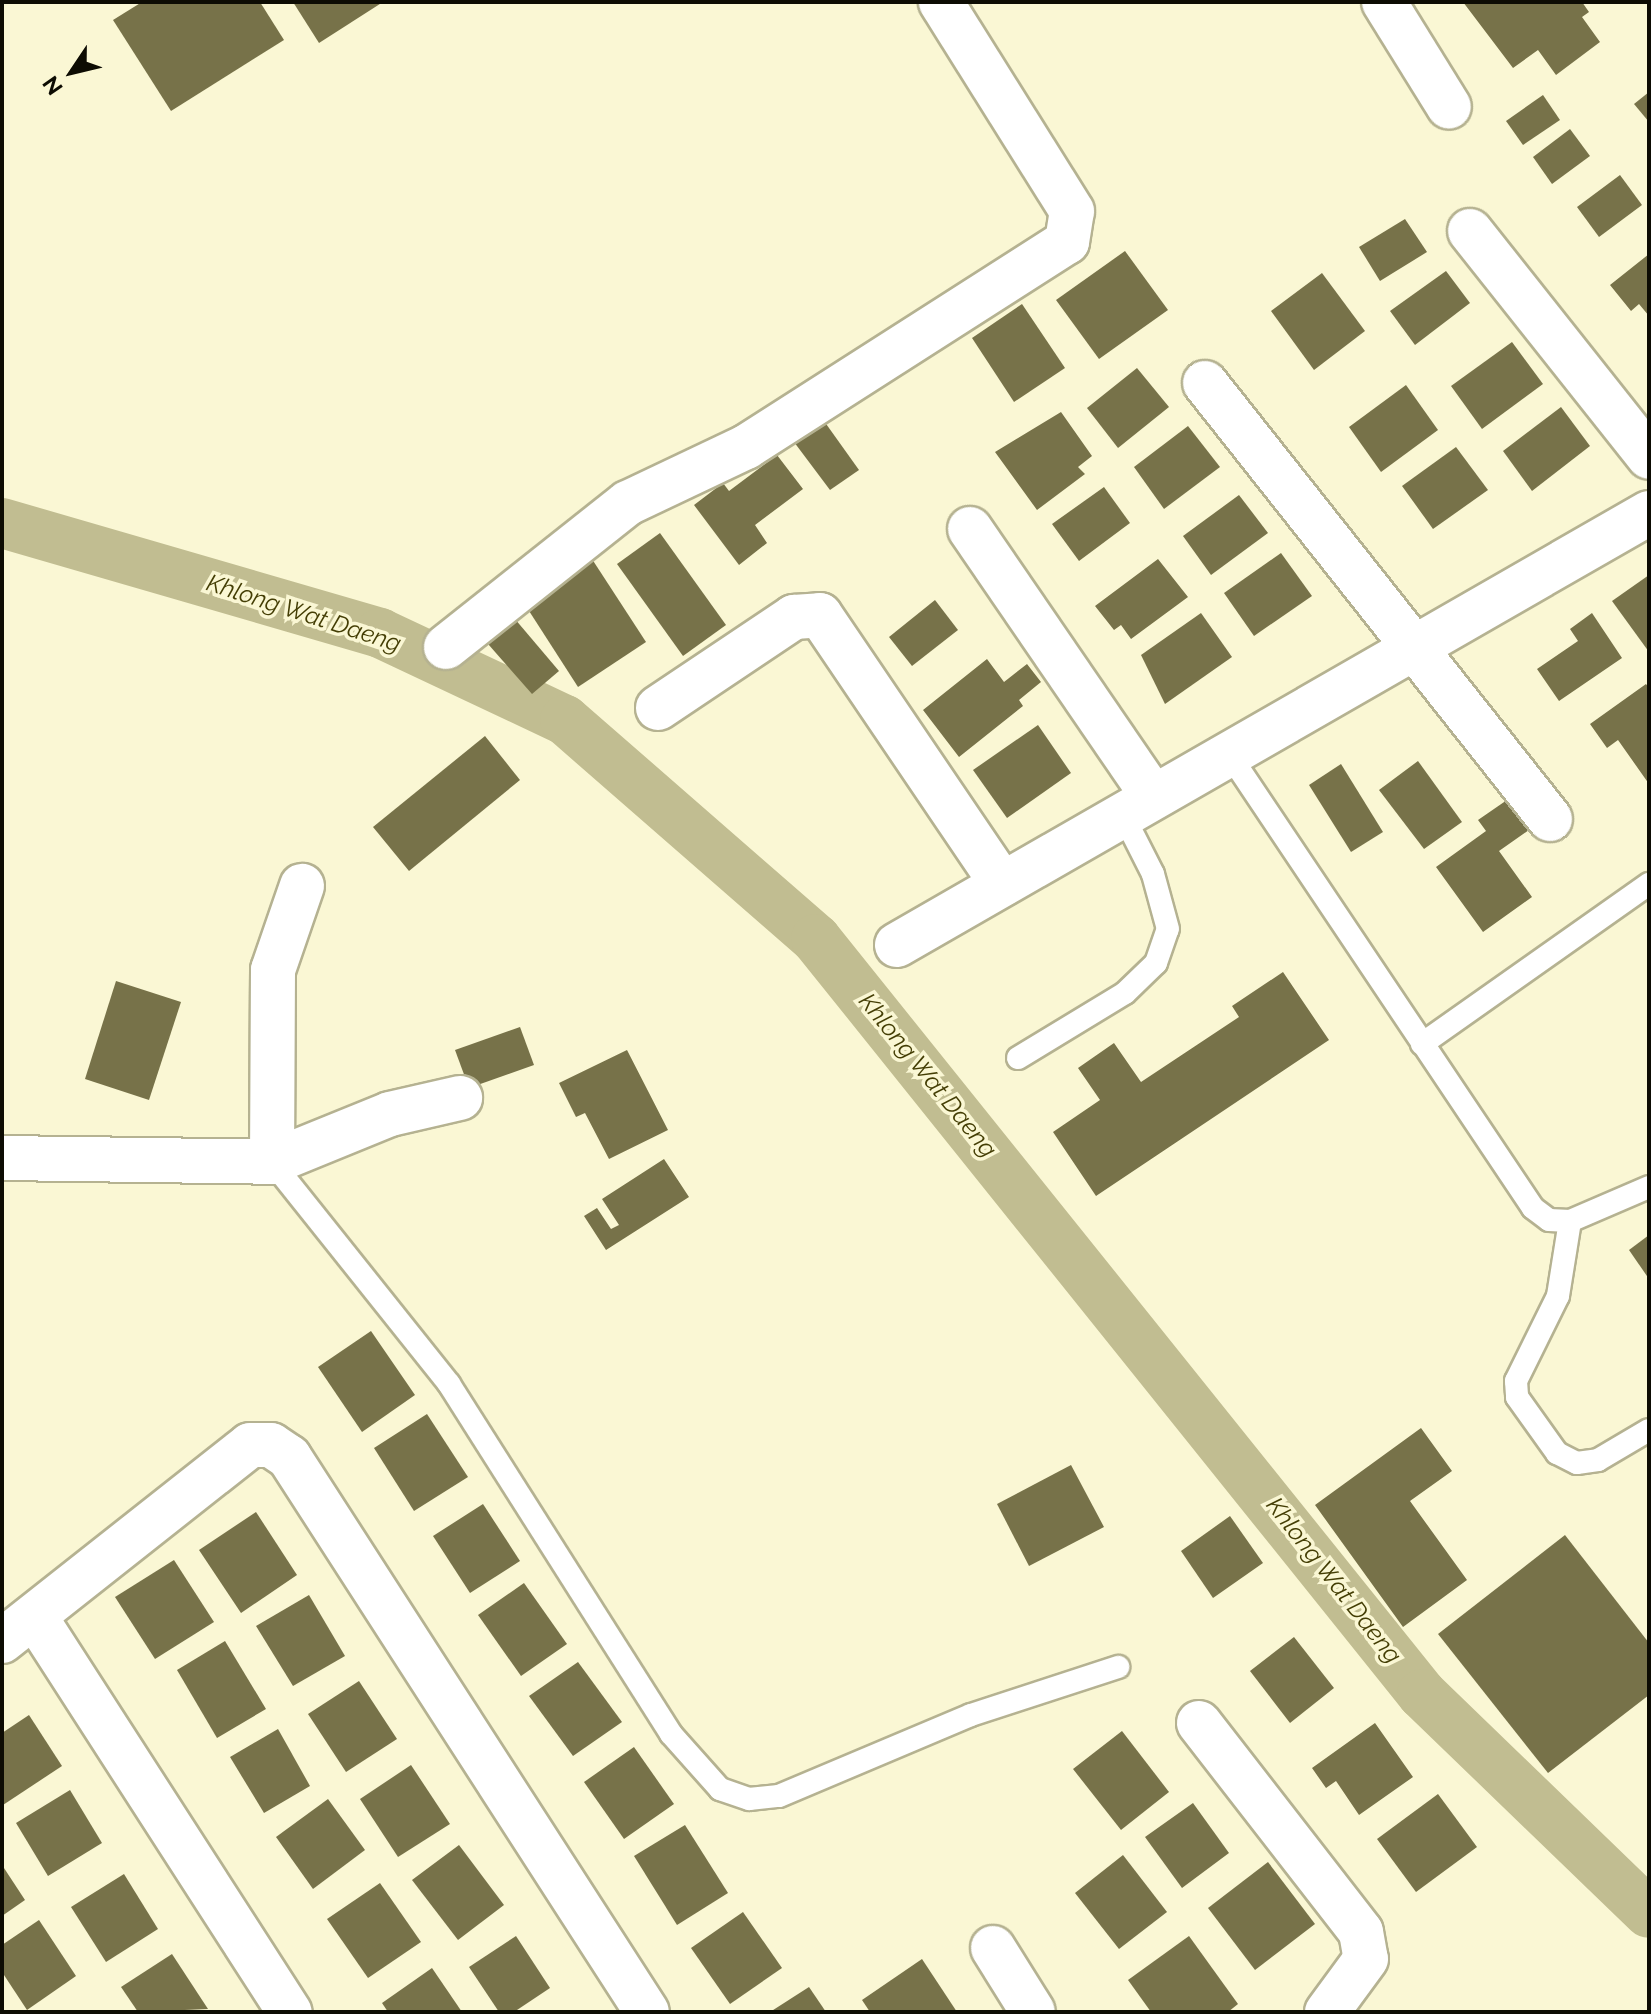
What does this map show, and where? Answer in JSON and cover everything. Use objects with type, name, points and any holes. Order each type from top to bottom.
[{"type":"street","points":[[446,647],[628,503],[746,447],[1067,242],[1072,211],[941,2]]},
{"type":"street","points":[[1384,2],[1449,107]]},
{"type":"street","points":[[1470,231],[1649,457]]},
{"type":"street","points":[[1205,383],[1550,819]]},
{"type":"street","points":[[897,945],[1137,804],[1418,652],[1649,513]]},
{"type":"street","points":[[970,529],[1137,804]]},
{"type":"street","points":[[658,708],[794,617],[820,615],[1002,884]]},
{"type":"street","points":[[272,1162],[273,970],[302,886]]},
{"type":"street","points":[[2,1158],[272,1162],[390,1114],[460,1098]]},
{"type":"street","points":[[290,2012],[19,1629],[250,1445],[271,1445],[289,1457],[647,2012]]},
{"type":"street","points":[[1199,1723],[1361,1932],[1366,1959],[1327,2012]]},
{"type":"street","points":[[993,1948],[1033,2012]]},
{"type":"lane","points":[[1229,754],[1533,1208],[1549,1220],[1570,1221],[1649,1187]]},
{"type":"lane","points":[[1018,1058],[1125,993],[1156,963],[1168,929],[1137,804]]},
{"type":"lane","points":[[1422,1044],[1649,884]]},
{"type":"lane","points":[[272,1162],[449,1384],[671,1734],[720,1789],[749,1799],[779,1796],[971,1715],[1118,1667]]},
{"type":"lane","points":[[1570,1221],[1558,1296],[1516,1381],[1517,1397],[1557,1453],[1577,1463],[1598,1460],[1649,1430]]},
{"type":"building","points":[[142,2],[260,2],[284,40],[171,111],[113,20]]},
{"type":"building","points":[[293,2],[383,2],[319,43]]},
{"type":"building","points":[[1463,2],[1582,2],[1589,12],[1582,17],[1600,42],[1556,75],[1538,50],[1513,68]]},
{"type":"building","points":[[1649,92],[1649,122],[1634,104]]},
{"type":"building","points":[[1543,95],[1560,120],[1523,145],[1506,121]]},
{"type":"building","points":[[1570,129],[1590,156],[1552,184],[1533,157]]},
{"type":"building","points":[[1620,175],[1642,205],[1599,237],[1577,207]]},
{"type":"building","points":[[1405,219],[1427,252],[1380,281],[1359,247]]},
{"type":"building","points":[[1125,251],[1168,310],[1099,359],[1056,300]]},
{"type":"building","points":[[1649,254],[1649,316],[1639,304],[1631,311],[1610,285]]},
{"type":"building","points":[[1446,271],[1470,303],[1415,345],[1390,311]]},
{"type":"building","points":[[1322,273],[1365,331],[1314,370],[1271,311]]},
{"type":"building","points":[[1022,304],[1065,368],[1014,402],[972,338]]},
{"type":"building","points":[[1512,342],[1543,384],[1482,429],[1451,386]]},
{"type":"building","points":[[1137,368],[1169,407],[1118,448],[1087,408]]},
{"type":"building","points":[[1406,385],[1438,430],[1381,472],[1349,427]]},
{"type":"building","points":[[1561,407],[1590,446],[1532,491],[1503,451]]},
{"type":"building","points":[[1061,412],[1092,456],[1078,467],[1085,474],[1037,510],[995,452]]},
{"type":"building","points":[[824,421],[859,470],[830,490],[794,442]]},
{"type":"building","points":[[1188,426],[1220,467],[1164,509],[1134,467]]},
{"type":"building","points":[[1456,447],[1488,490],[1433,529],[1402,486]]},
{"type":"building","points":[[777,455],[803,489],[755,525],[767,543],[739,565],[694,505],[723,483],[729,491]]},
{"type":"building","points":[[1104,487],[1130,523],[1079,561],[1052,524]]},
{"type":"building","points":[[1239,495],[1268,533],[1211,575],[1183,536]]},
{"type":"building","points":[[660,533],[726,625],[683,656],[617,564]]},
{"type":"building","points":[[1281,553],[1312,596],[1254,636],[1224,593]]},
{"type":"building","points":[[590,556],[646,642],[578,687],[522,600]]},
{"type":"building","points":[[1158,559],[1188,597],[1131,639],[1121,625],[1114,630],[1095,606]]},
{"type":"building","points":[[1649,575],[1649,652],[1612,601]]},
{"type":"building","points":[[935,600],[958,630],[912,666],[889,637]]},
{"type":"building","points":[[509,612],[559,671],[532,694],[481,636]]},
{"type":"building","points":[[1201,613],[1232,657],[1165,704],[1141,655]]},
{"type":"building","points":[[1592,613],[1622,658],[1559,701],[1537,669],[1578,641],[1570,629]]},
{"type":"building","points":[[987,659],[1004,682],[1027,664],[1041,682],[1019,700],[1023,706],[959,757],[923,710]]},
{"type":"building","points":[[1646,684],[1649,688],[1649,784],[1618,740],[1607,748],[1590,724]]},
{"type":"building","points":[[1038,725],[1071,773],[1007,818],[973,770]]},
{"type":"building","points":[[485,736],[520,780],[409,871],[373,827]]},
{"type":"building","points":[[1418,761],[1462,822],[1424,849],[1379,790]]},
{"type":"building","points":[[1341,764],[1383,832],[1351,852],[1309,785]]},
{"type":"building","points":[[1507,800],[1529,830],[1499,851],[1532,897],[1483,932],[1436,867],[1486,831],[1478,820]]},
{"type":"building","points":[[1283,972],[1329,1040],[1096,1196],[1053,1132],[1100,1100],[1078,1068],[1114,1043],[1141,1082],[1239,1017],[1232,1006]]},
{"type":"building","points":[[116,981],[181,1002],[149,1100],[85,1079]]},
{"type":"building","points":[[520,1027],[534,1065],[469,1088],[455,1050]]},
{"type":"building","points":[[627,1050],[668,1130],[609,1159],[585,1113],[576,1117],[559,1083]]},
{"type":"building","points":[[664,1159],[689,1197],[606,1250],[584,1216],[597,1208],[611,1229],[619,1225],[602,1199]]},
{"type":"building","points":[[1649,1235],[1649,1279],[1629,1250]]},
{"type":"building","points":[[371,1331],[415,1395],[362,1432],[318,1367]]},
{"type":"building","points":[[427,1414],[468,1477],[414,1511],[374,1448]]},
{"type":"building","points":[[1421,1428],[1452,1471],[1410,1501],[1467,1580],[1403,1627],[1315,1505]]},
{"type":"building","points":[[1071,1465],[1104,1527],[1029,1566],[997,1504]]},
{"type":"building","points":[[483,1504],[520,1561],[470,1593],[433,1536]]},
{"type":"building","points":[[256,1512],[297,1575],[241,1613],[199,1550]]},
{"type":"building","points":[[1230,1516],[1263,1563],[1213,1598],[1181,1551]]},
{"type":"building","points":[[1565,1535],[1649,1643],[1649,1695],[1548,1773],[1438,1634]]},
{"type":"building","points":[[174,1560],[214,1622],[155,1659],[115,1597]]},
{"type":"building","points":[[524,1583],[567,1644],[521,1676],[478,1615]]},
{"type":"building","points":[[309,1595],[345,1656],[293,1686],[256,1626]]},
{"type":"building","points":[[1294,1637],[1334,1688],[1290,1723],[1250,1671]]},
{"type":"building","points":[[225,1641],[266,1709],[217,1738],[177,1670]]},
{"type":"building","points":[[578,1662],[622,1722],[573,1756],[529,1696]]},
{"type":"building","points":[[359,1681],[397,1739],[346,1772],[308,1714]]},
{"type":"building","points":[[29,1715],[62,1766],[3,1805],[2,1733]]},
{"type":"building","points":[[1375,1723],[1413,1777],[1359,1815],[1336,1781],[1326,1788],[1312,1768]]},
{"type":"building","points":[[278,1729],[310,1786],[264,1813],[230,1757]]},
{"type":"building","points":[[1122,1731],[1169,1792],[1121,1830],[1073,1769]]},
{"type":"building","points":[[634,1747],[674,1804],[624,1839],[584,1782]]},
{"type":"building","points":[[411,1765],[450,1824],[398,1857],[360,1799]]},
{"type":"building","points":[[70,1790],[102,1843],[48,1876],[16,1823]]},
{"type":"building","points":[[1438,1794],[1477,1847],[1416,1892],[1377,1839]]},
{"type":"building","points":[[328,1799],[365,1850],[313,1889],[276,1837]]},
{"type":"building","points":[[1193,1803],[1229,1853],[1182,1888],[1145,1837]]},
{"type":"building","points":[[685,1825],[728,1893],[677,1925],[634,1856]]},
{"type":"building","points":[[459,1845],[504,1905],[458,1940],[412,1880]]},
{"type":"building","points":[[1123,1855],[1167,1912],[1119,1949],[1075,1893]]},
{"type":"building","points":[[1268,1862],[1315,1924],[1255,1970],[1208,1908]]},
{"type":"building","points":[[2,1865],[25,1900],[2,1916]]},
{"type":"building","points":[[124,1874],[158,1929],[106,1962],[71,1907]]},
{"type":"building","points":[[380,1883],[421,1942],[368,1978],[327,1919]]},
{"type":"building","points":[[743,1912],[782,1968],[730,2004],[691,1948]]},
{"type":"building","points":[[39,1920],[76,1976],[27,2010],[2,1972],[2,1945]]},
{"type":"building","points":[[516,1936],[550,1988],[514,2012],[499,2012],[469,1967]]},
{"type":"building","points":[[1189,1936],[1238,2004],[1228,2012],[1151,2012],[1128,1980]]},
{"type":"building","points":[[172,1954],[208,2009],[138,2012],[121,1987]]},
{"type":"building","points":[[922,1959],[957,2012],[870,2012],[862,2000]]},
{"type":"building","points":[[432,1968],[462,2012],[388,2012],[382,2003]]},
{"type":"building","points":[[809,1987],[826,2012],[770,2012]]},
{"type":"waterway","name":"Khlong Wat Daeng","points":[[2,523],[380,633],[565,720],[816,939],[1422,1694],[1649,1913]]}]
